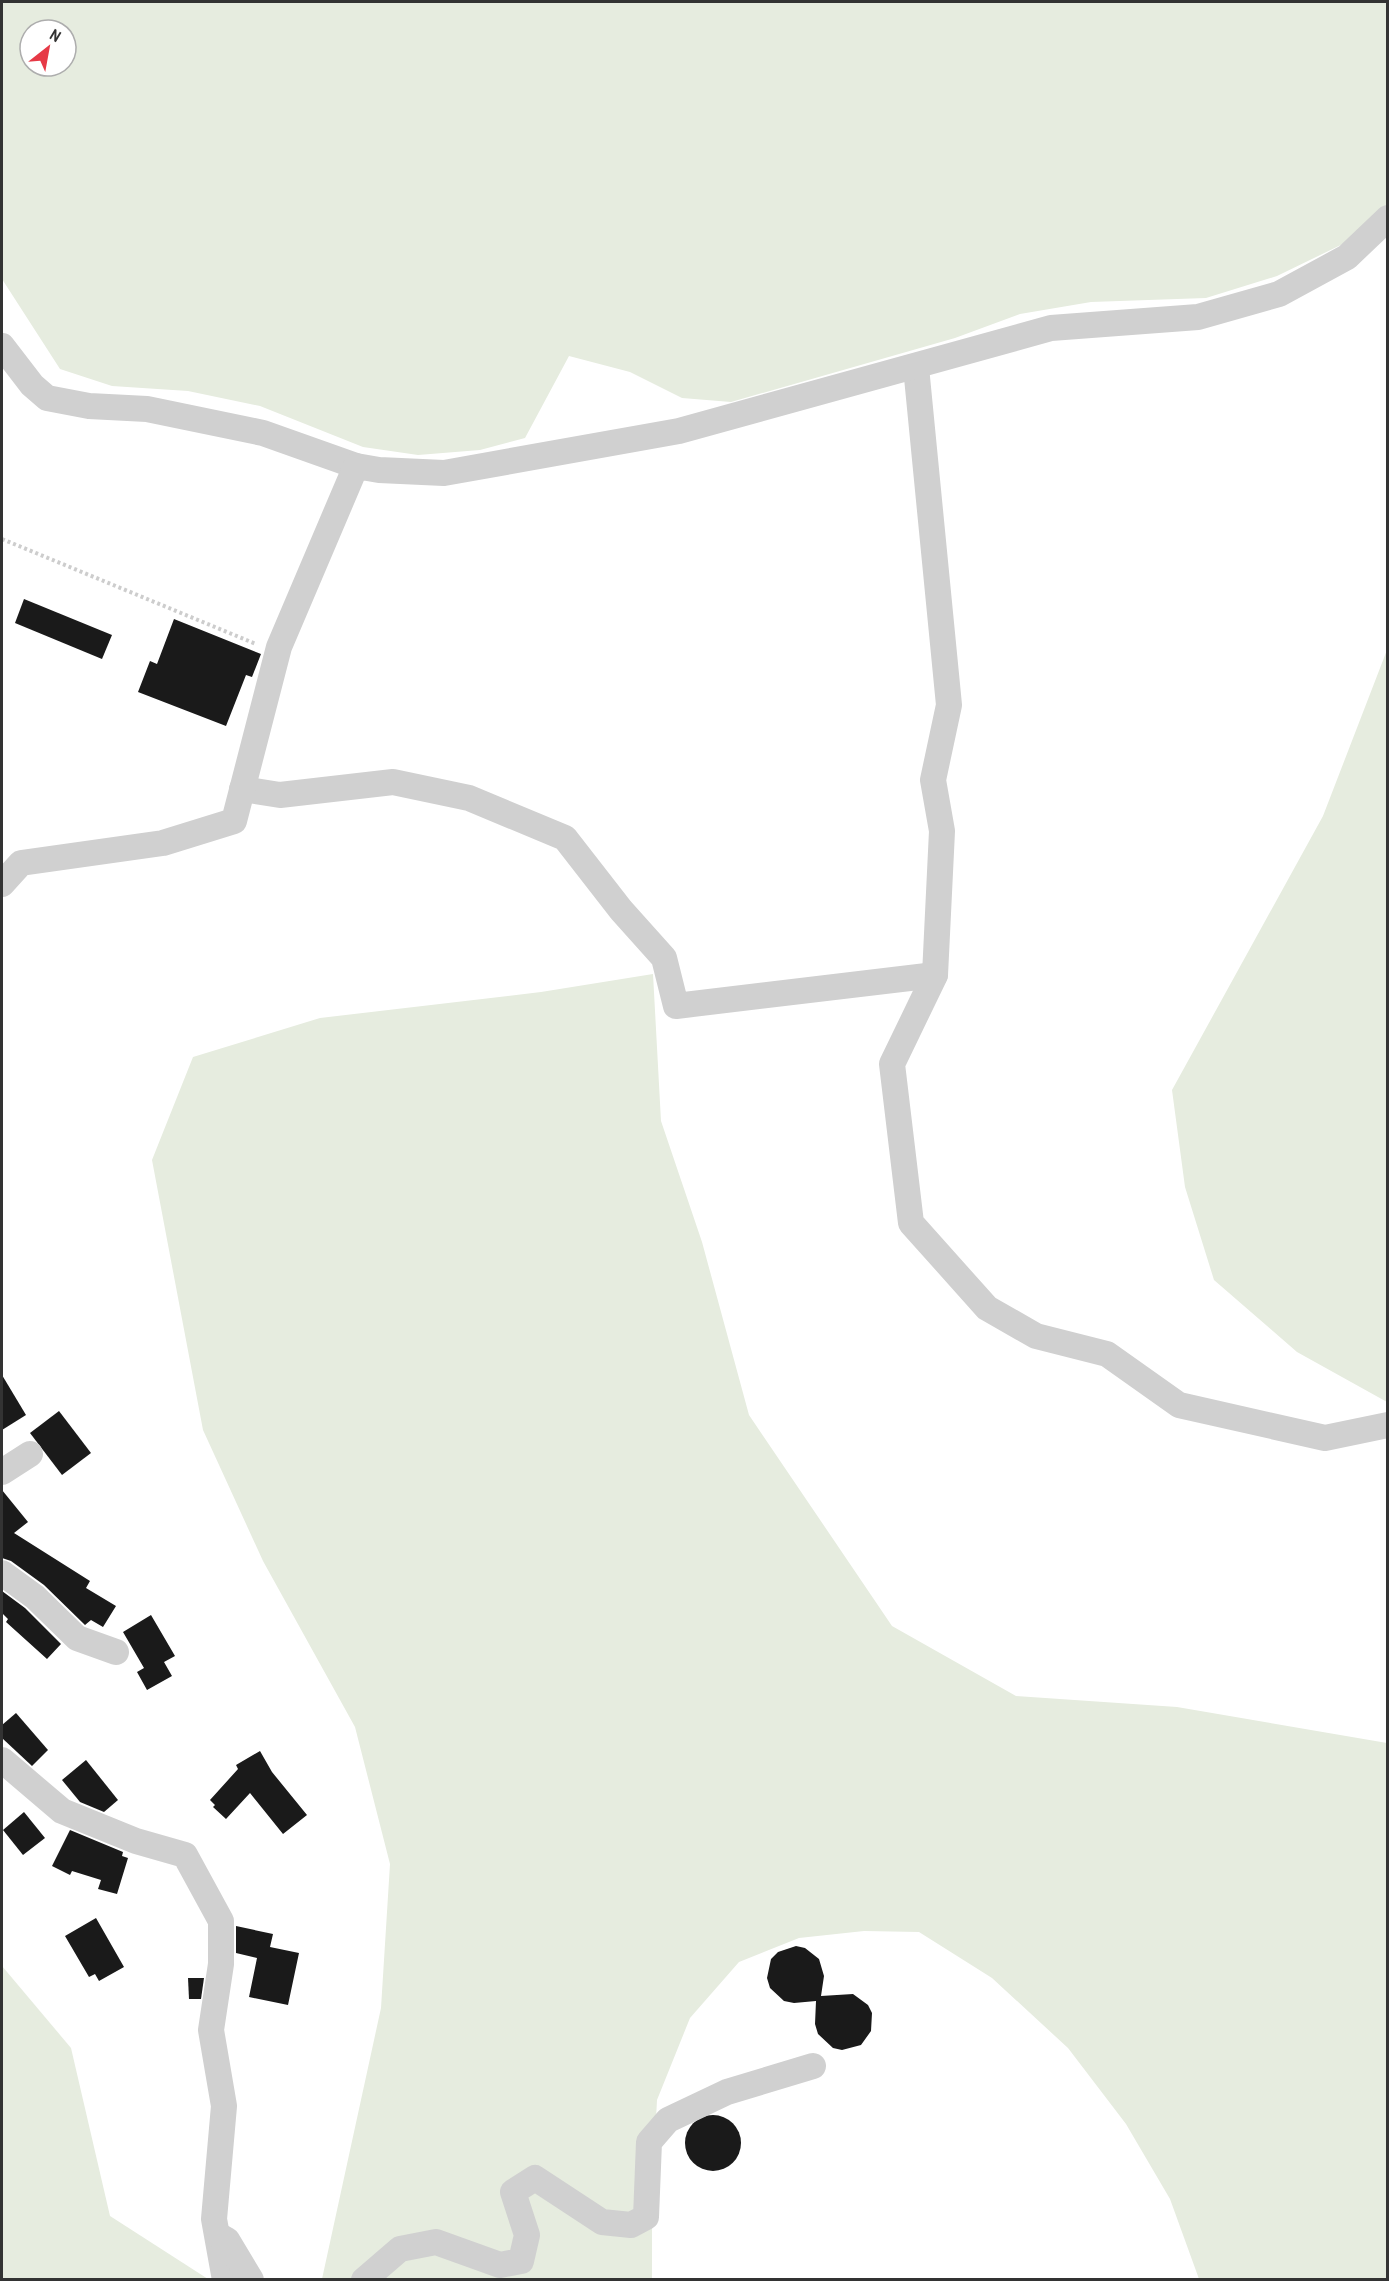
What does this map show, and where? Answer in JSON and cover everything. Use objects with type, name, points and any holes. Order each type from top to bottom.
[{"type":"street","points":[[2,346],[32,385],[47,398],[89,406],[147,409],[264,433],[356,466],[379,470],[444,473],[679,431],[916,367],[1051,327],[1198,317],[1279,294],[1347,257],[1388,218]]},
{"type":"street","points":[[916,367],[949,705],[933,780],[942,831],[935,975],[892,1064],[912,1223],[987,1308],[1036,1335],[1107,1354],[1179,1405],[1324,1438],[1388,1425]]},
{"type":"street","points":[[2,884],[21,864],[163,843],[234,821],[278,653],[356,466]]},
{"type":"street","points":[[242,789],[280,795],[393,782],[469,798],[565,838],[621,910],[664,958],[676,1006],[935,975]]},
{"type":"street","points":[[2,1472],[30,1454]]},
{"type":"street","points":[[2,1573],[35,1597],[77,1638],[116,1652]]},
{"type":"street","points":[[2,1760],[62,1811],[136,1841],[185,1856],[221,1921],[221,1964],[211,2030],[224,2106],[214,2219],[225,2280]]},
{"type":"street","points":[[364,2280],[400,2249],[436,2242],[500,2265],[521,2261],[527,2235],[513,2192],[535,2178],[602,2222],[631,2225],[646,2217],[650,2142],[668,2120],[728,2092],[813,2066]]},
{"type":"street","points":[[217,2235],[227,2240],[251,2280]]},
{"type":"path","points":[[2,539],[278,653]]},
{"type":"shaded area","points":[[2,2],[1387,2],[1387,206],[1349,241],[1277,276],[1206,298],[1091,302],[1020,314],[955,338],[731,402],[682,398],[630,372],[569,356],[525,438],[480,450],[418,455],[363,447],[260,406],[188,391],[112,386],[60,369],[2,279]]},
{"type":"shaded area","points":[[1387,650],[1387,1402],[1297,1352],[1214,1280],[1185,1187],[1172,1090],[1323,816]]},
{"type":"shaded area","points":[[653,974],[661,1121],[702,1242],[749,1415],[892,1626],[1016,1696],[1177,1707],[1387,1743],[1387,2279],[1199,2279],[1170,2199],[1126,2124],[1068,2048],[992,1978],[919,1932],[864,1931],[799,1938],[739,1962],[690,2018],[657,2100],[652,2195],[652,2279],[322,2279],[381,2008],[390,1864],[355,1727],[263,1561],[203,1430],[152,1160],[193,1057],[320,1018],[541,992]]},
{"type":"shaded area","points":[[2,1966],[71,2048],[110,2216],[208,2279],[2,2279]]},
{"type":"building","points":[[24,599],[112,635],[102,659],[15,623]]},
{"type":"building","points":[[174,619],[261,654],[252,677],[246,675],[226,726],[138,692],[150,661],[157,664]]},
{"type":"building","points":[[2,1375],[26,1415],[2,1430]]},
{"type":"building","points":[[59,1411],[91,1453],[62,1475],[30,1433]]},
{"type":"building","points":[[2,1490],[28,1522],[14,1533],[90,1581],[86,1588],[116,1606],[103,1627],[91,1620],[85,1625],[44,1585],[11,1561],[2,1558]]},
{"type":"building","points":[[2,1591],[25,1608],[61,1644],[47,1659],[6,1622],[8,1619],[2,1613]]},
{"type":"building","points":[[151,1615],[175,1656],[164,1662],[172,1676],[147,1690],[137,1672],[144,1668],[123,1632]]},
{"type":"building","points":[[16,1713],[48,1750],[32,1766],[2,1738],[2,1725]]},
{"type":"building","points":[[260,1751],[272,1772],[307,1815],[283,1834],[250,1793],[226,1819],[213,1807],[215,1805],[210,1800],[238,1769],[236,1765]]},
{"type":"building","points":[[86,1760],[118,1800],[104,1812],[80,1802],[62,1780]]},
{"type":"building","points":[[24,1812],[45,1838],[23,1855],[3,1830]]},
{"type":"building","points":[[70,1830],[123,1852],[122,1856],[128,1858],[117,1894],[98,1889],[101,1880],[72,1871],[70,1875],[52,1866]]},
{"type":"building","points":[[96,1918],[124,1967],[99,1981],[95,1974],[89,1977],[65,1936]]},
{"type":"building","points":[[236,1926],[273,1934],[270,1947],[299,1953],[288,2005],[249,1997],[257,1958],[236,1953]]},
{"type":"building","points":[[796,1946],[805,1948],[819,1959],[824,1976],[821,1996],[853,1994],[868,2005],[872,2013],[871,2031],[861,2045],[842,2050],[833,2048],[818,2034],[815,2024],[816,2001],[794,2003],[784,2001],[770,1988],[767,1978],[771,1959],[778,1952]]},
{"type":"building","points":[[188,1978],[204,1978],[201,1999],[189,1999]]},
{"type":"building","points":[[708,2115],[718,2115],[733,2123],[739,2132],[741,2143],[739,2154],[733,2163],[718,2171],[708,2171],[697,2166],[690,2159],[685,2148],[685,2138],[690,2127],[697,2120]]}]
